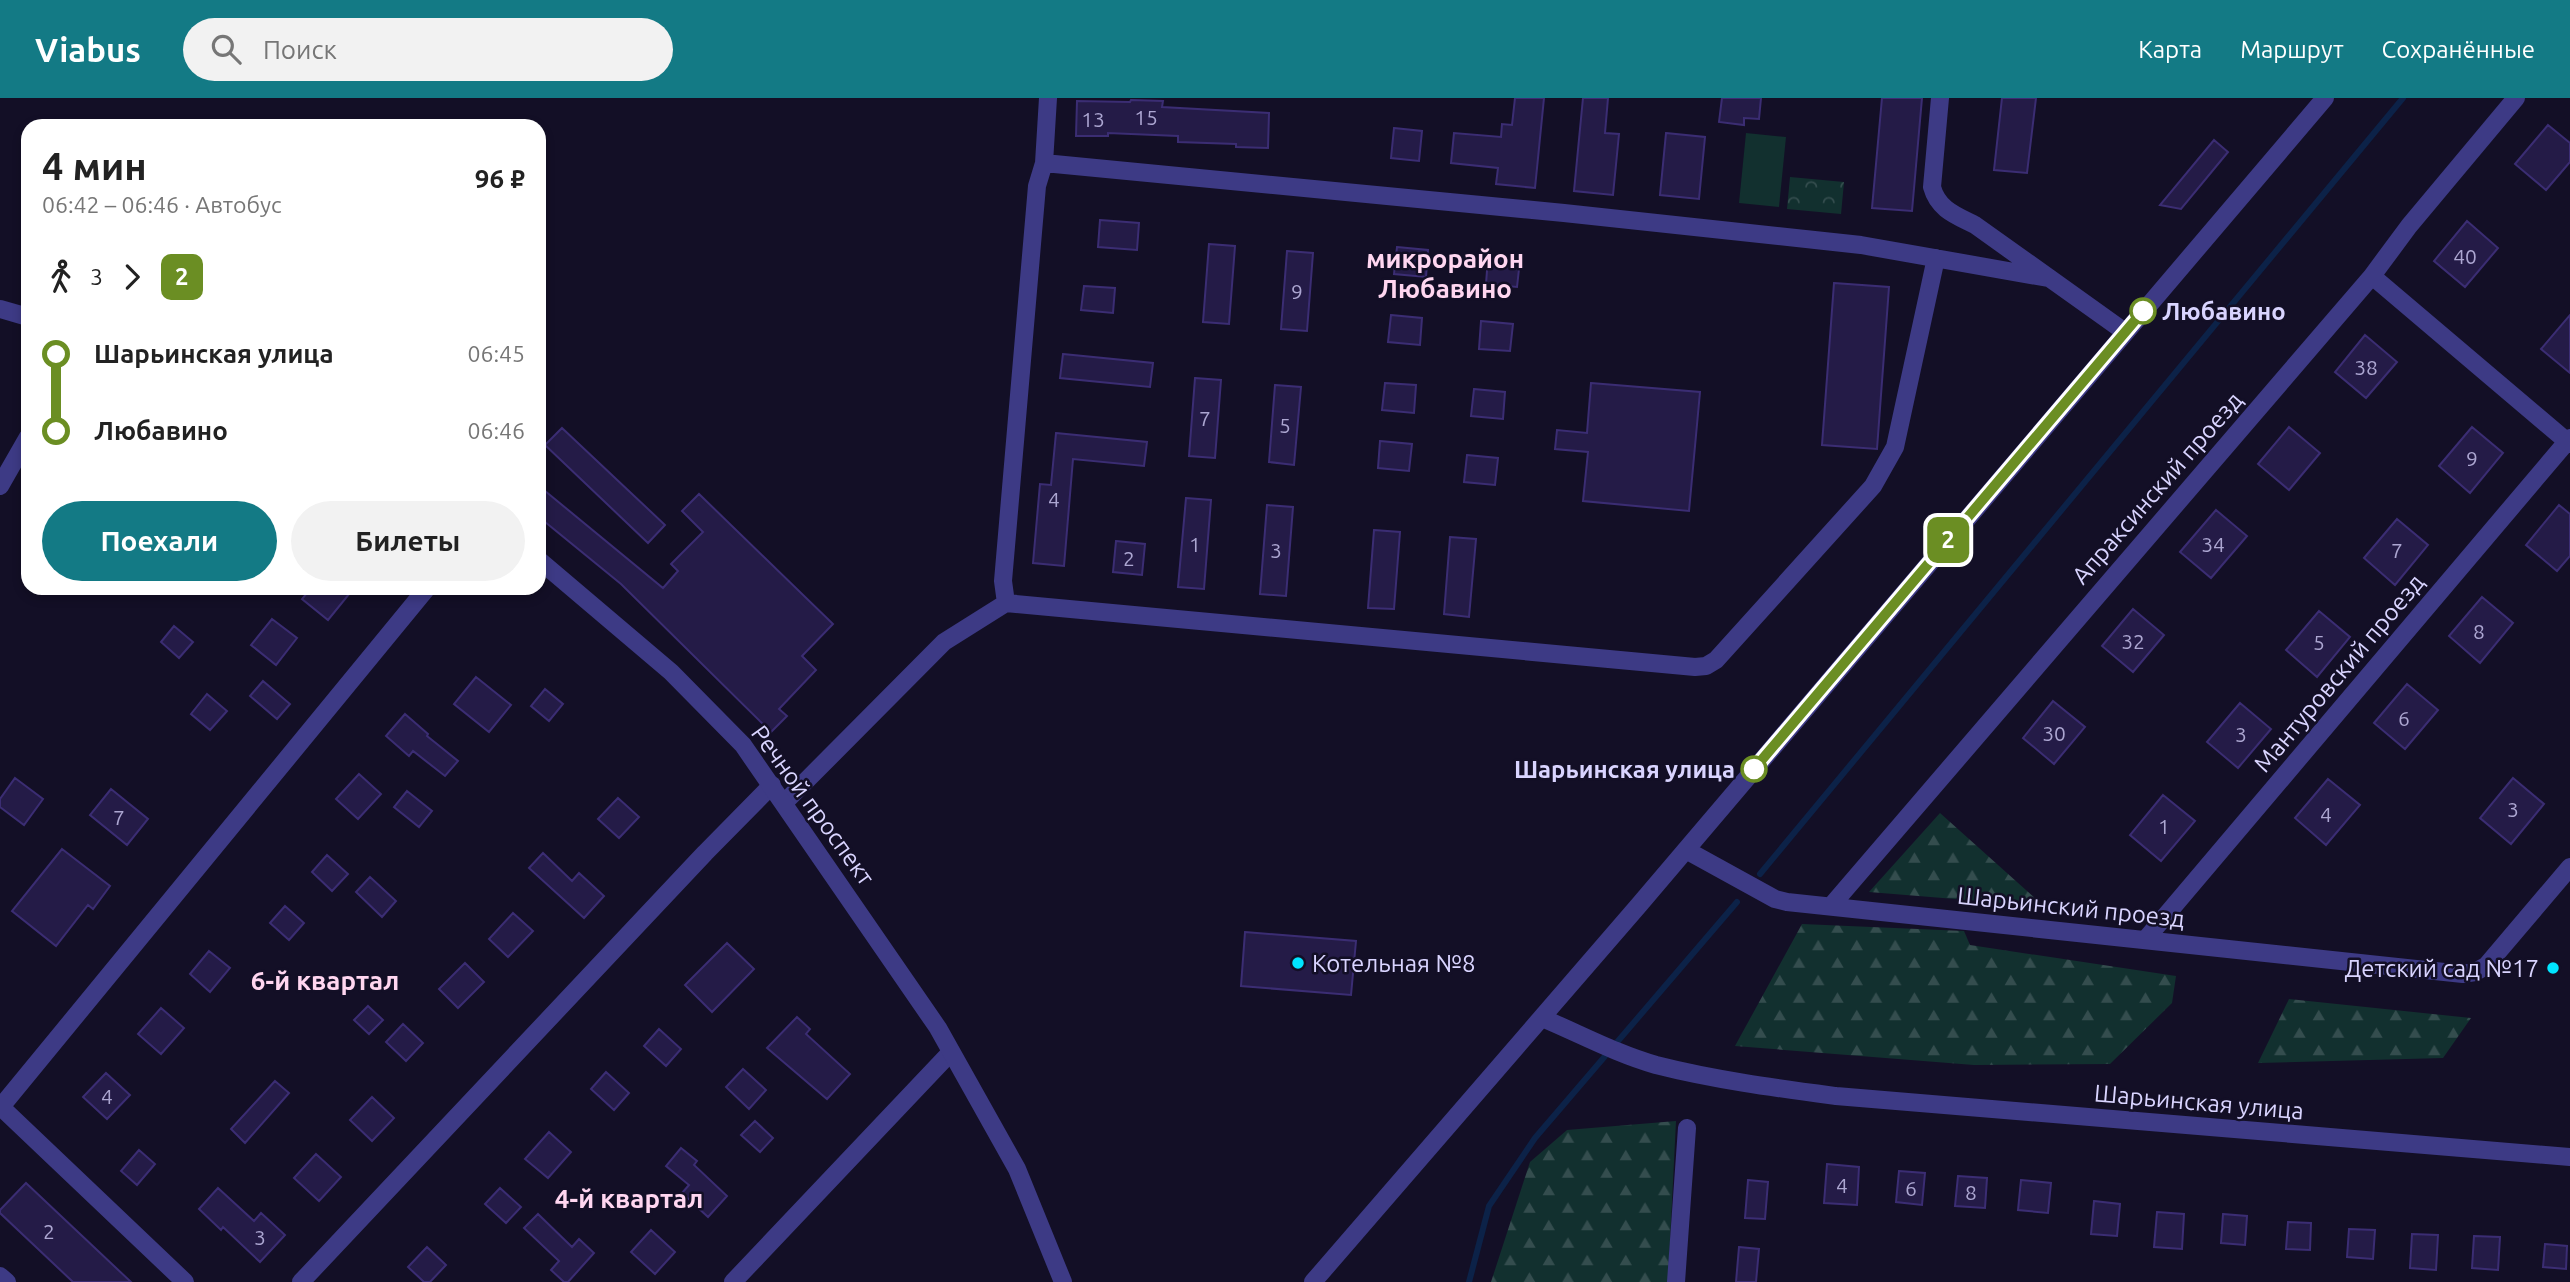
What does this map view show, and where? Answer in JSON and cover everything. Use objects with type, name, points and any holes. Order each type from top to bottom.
[{"type":"street","points":[[1006,603],[1003,581],[1016,414],[1037,186],[1044,163],[1048,98]]},
{"type":"street","points":[[1940,98],[1932,187],[1936,200],[1948,212],[1975,225],[2125,332]]},
{"type":"street","points":[[1313,1282],[1686,850],[2325,98]]},
{"type":"street","name":"Апраксинский проезд","points":[[1830,906],[2372,276],[2409,226],[2516,98]]},
{"type":"street","points":[[1044,163],[1564,212],[1861,245],[2048,278]]},
{"type":"street","points":[[784,803],[944,642],[1006,603],[1706,666],[1716,660],[1873,486],[1895,447],[1936,258]]},
{"type":"street","points":[[2372,276],[2569,442]]},
{"type":"street","points":[[0,309],[21,315]]},
{"type":"street","name":"Мантуровский проезд","points":[[2145,940],[2569,442]]},
{"type":"street","points":[[0,486],[21,449]]},
{"type":"street","name":"Речной проспект","points":[[546,566],[671,672],[743,745],[772,785],[938,1028],[1017,1169],[1063,1282]]},
{"type":"street","points":[[185,1282],[0,1108],[420,595]]},
{"type":"street","points":[[301,1282],[772,785]]},
{"type":"street","name":"Шарьинский проезд","points":[[1686,850],[1774,900],[2463,974],[2486,966],[2570,867]]},
{"type":"street","name":"Шарьинская улица","points":[[1542,1018],[1621,1053],[1656,1064],[1744,1084],[1836,1096],[2570,1157]]},
{"type":"street","points":[[733,1282],[951,1052]]},
{"type":"street","points":[[1676,1282],[1687,1128]]},
{"type":"street","points":[[0,1276],[7,1282]]},
{"type":"green space","points":[[1746,133],[1786,137],[1779,207],[1739,203]]},
{"type":"green space","points":[[1790,177],[1844,182],[1841,214],[1787,209]]},
{"type":"green space","points":[[1940,813],[2037,900],[2029,905],[1869,892]]},
{"type":"green space","points":[[1802,924],[1964,931],[1970,945],[2176,976],[2172,1003],[2110,1064],[1974,1065],[1735,1046]]},
{"type":"green space","points":[[2289,999],[2471,1018],[2443,1058],[2258,1063]]},
{"type":"green space","points":[[1676,1121],[1668,1282],[1491,1282],[1530,1162],[1567,1130]]},
{"type":"building","points":[[1515,98],[1544,98],[1535,188],[1496,184],[1498,168],[1451,163],[1454,133],[1501,137],[1502,124],[1512,125]]},
{"type":"building","points":[[1583,98],[1608,98],[1605,133],[1619,134],[1613,195],[1574,191]]},
{"type":"building","points":[[1722,98],[1761,98],[1759,119],[1744,118],[1744,125],[1719,122]]},
{"type":"building","points":[[1882,98],[1922,98],[1912,211],[1872,208]]},
{"type":"building","points":[[2002,98],[2036,98],[2027,173],[1994,170]]},
{"type":"building","points":[[1077,101],[1163,101],[1162,107],[1269,113],[1268,148],[1178,142],[1178,136],[1108,133],[1108,136],[1076,136]]},
{"type":"building","points":[[2548,125],[2570,143],[2570,162],[2546,190],[2515,164]]},
{"type":"building","points":[[1394,128],[1422,131],[1419,161],[1391,158]]},
{"type":"building","points":[[1666,133],[1705,137],[1699,199],[1660,195]]},
{"type":"building","points":[[2214,140],[2228,152],[2181,209],[2160,205]]},
{"type":"building","points":[[1100,220],[1139,223],[1137,250],[1098,247]]},
{"type":"building","points":[[2467,221],[2498,248],[2465,287],[2434,261]]},
{"type":"building","points":[[1209,244],[1235,246],[1229,324],[1203,322]]},
{"type":"building","points":[[1397,247],[1428,250],[1426,277],[1394,274]]},
{"type":"building","points":[[1287,251],[1313,253],[1307,331],[1281,329]]},
{"type":"building","points":[[1488,257],[1520,260],[1517,287],[1486,284]]},
{"type":"building","points":[[1834,283],[1889,287],[1877,449],[1822,445]]},
{"type":"building","points":[[1084,286],[1115,288],[1113,313],[1081,310]]},
{"type":"building","points":[[1391,315],[1422,318],[1420,345],[1388,342]]},
{"type":"building","points":[[2570,315],[2570,373],[2541,349]]},
{"type":"building","points":[[1481,321],[1513,324],[1510,351],[1479,349]]},
{"type":"building","points":[[2365,335],[2397,362],[2366,398],[2335,372]]},
{"type":"building","points":[[1063,354],[1153,363],[1150,387],[1060,378]]},
{"type":"building","points":[[1195,378],[1221,380],[1215,458],[1189,456]]},
{"type":"building","points":[[1385,383],[1416,385],[1414,413],[1382,410]]},
{"type":"building","points":[[1591,383],[1700,392],[1689,511],[1583,501],[1588,452],[1555,449],[1557,430],[1587,433]]},
{"type":"building","points":[[1275,385],[1301,387],[1294,465],[1269,462]]},
{"type":"building","points":[[1474,389],[1505,392],[1503,419],[1471,416]]},
{"type":"building","points":[[2289,427],[2320,453],[2289,490],[2258,464]]},
{"type":"building","points":[[2472,427],[2503,453],[2470,493],[2439,466]]},
{"type":"building","points":[[562,428],[665,525],[648,543],[546,444]]},
{"type":"building","points":[[1056,433],[1147,442],[1144,466],[1073,459],[1064,566],[1033,563],[1040,484],[1051,485]]},
{"type":"building","points":[[1380,441],[1412,444],[1409,471],[1378,468]]},
{"type":"building","points":[[1467,455],[1498,458],[1495,485],[1464,482]]},
{"type":"building","points":[[546,492],[663,588],[678,571],[671,564],[703,532],[682,511],[699,494],[833,624],[802,656],[816,670],[779,709],[787,716],[771,732],[621,584],[546,523]]},
{"type":"building","points":[[1186,498],[1211,500],[1204,589],[1178,587]]},
{"type":"building","points":[[1267,505],[1293,507],[1286,596],[1260,594]]},
{"type":"building","points":[[2559,505],[2570,514],[2570,556],[2557,571],[2526,545]]},
{"type":"building","points":[[2216,510],[2247,536],[2211,578],[2180,552]]},
{"type":"building","points":[[2397,519],[2428,545],[2395,585],[2364,558]]},
{"type":"building","points":[[1374,530],[1400,532],[1394,609],[1368,608]]},
{"type":"building","points":[[1450,537],[1476,539],[1469,617],[1444,614]]},
{"type":"building","points":[[1116,541],[1145,544],[1142,575],[1113,572]]},
{"type":"building","points":[[305,595],[348,595],[328,620],[302,599]]},
{"type":"building","points":[[2482,597],[2513,623],[2480,663],[2449,636]]},
{"type":"building","points":[[2133,609],[2164,635],[2133,672],[2102,646]]},
{"type":"building","points":[[2319,611],[2350,637],[2317,677],[2286,650]]},
{"type":"building","points":[[272,619],[297,638],[276,665],[251,645]]},
{"type":"building","points":[[174,626],[193,642],[179,658],[161,642]]},
{"type":"building","points":[[476,677],[511,705],[489,732],[454,704]]},
{"type":"building","points":[[263,681],[290,704],[277,719],[250,696]]},
{"type":"building","points":[[2407,684],[2438,710],[2405,749],[2374,723]]},
{"type":"building","points":[[545,689],[563,704],[549,721],[531,706]]},
{"type":"building","points":[[207,694],[227,711],[210,730],[191,714]]},
{"type":"building","points":[[2053,701],[2085,727],[2054,764],[2023,738]]},
{"type":"building","points":[[2240,703],[2271,729],[2238,768],[2207,742]]},
{"type":"building","points":[[405,714],[458,761],[445,776],[413,751],[409,756],[386,736]]},
{"type":"building","points":[[359,774],[381,794],[358,819],[336,799]]},
{"type":"building","points":[[15,778],[43,799],[24,825],[0,807],[0,799]]},
{"type":"building","points":[[2513,778],[2544,804],[2511,844],[2480,818]]},
{"type":"building","points":[[2328,779],[2360,805],[2326,845],[2295,818]]},
{"type":"building","points":[[111,789],[148,819],[127,845],[90,815]]},
{"type":"building","points":[[407,791],[432,811],[419,827],[394,807]]},
{"type":"building","points":[[2163,795],[2195,821],[2161,861],[2130,835]]},
{"type":"building","points":[[618,798],[639,817],[619,838],[598,819]]},
{"type":"building","points":[[62,849],[110,886],[93,909],[88,905],[56,946],[12,911]]},
{"type":"building","points":[[543,853],[572,881],[579,873],[604,896],[584,918],[529,868]]},
{"type":"building","points":[[327,855],[348,874],[332,891],[312,872]]},
{"type":"building","points":[[370,877],[396,901],[382,917],[356,892]]},
{"type":"building","points":[[285,906],[304,923],[289,940],[270,923]]},
{"type":"building","points":[[513,913],[533,931],[508,957],[489,939]]},
{"type":"building","name":"Котельная №8","points":[[1245,932],[1356,941],[1351,995],[1241,986]]},
{"type":"building","points":[[727,943],[754,969],[712,1012],[685,985]]},
{"type":"building","points":[[209,951],[230,968],[210,992],[190,974]]},
{"type":"building","points":[[465,963],[484,982],[458,1008],[439,989]]},
{"type":"building","points":[[368,1006],[383,1020],[369,1034],[354,1020]]},
{"type":"building","points":[[161,1008],[184,1028],[161,1054],[138,1034]]},
{"type":"building","points":[[797,1017],[810,1029],[806,1034],[850,1074],[827,1099],[767,1048]]},
{"type":"building","points":[[403,1024],[423,1043],[406,1061],[386,1042]]},
{"type":"building","points":[[659,1029],[681,1049],[666,1066],[644,1046]]},
{"type":"building","points":[[743,1069],[766,1090],[749,1109],[726,1087]]},
{"type":"building","points":[[606,1072],[629,1093],[614,1110],[591,1089]]},
{"type":"building","points":[[106,1073],[130,1095],[107,1119],[83,1097]]},
{"type":"building","points":[[275,1081],[289,1093],[245,1143],[231,1129]]},
{"type":"building","points":[[372,1097],[394,1118],[372,1141],[350,1120]]},
{"type":"building","points":[[755,1121],[773,1138],[760,1152],[741,1135]]},
{"type":"building","points":[[549,1132],[571,1152],[548,1178],[525,1159]]},
{"type":"building","points":[[681,1148],[697,1161],[694,1165],[727,1196],[708,1217],[682,1193],[689,1185],[666,1166]]},
{"type":"building","points":[[139,1150],[155,1164],[137,1185],[121,1171]]},
{"type":"building","points":[[316,1154],[341,1177],[319,1201],[294,1178]]},
{"type":"building","points":[[1827,1164],[1859,1167],[1857,1205],[1824,1203]]},
{"type":"building","points":[[1899,1171],[1925,1173],[1922,1205],[1896,1202]]},
{"type":"building","points":[[1958,1176],[1987,1178],[1985,1208],[1955,1206]]},
{"type":"building","points":[[1748,1180],[1768,1182],[1765,1219],[1745,1218]]},
{"type":"building","points":[[2021,1180],[2051,1183],[2048,1213],[2018,1210]]},
{"type":"building","points":[[26,1183],[131,1282],[73,1282],[0,1213]]},
{"type":"building","points":[[218,1188],[254,1221],[261,1213],[285,1235],[260,1262],[223,1227],[221,1230],[199,1209]]},
{"type":"building","points":[[500,1188],[521,1207],[506,1223],[485,1204]]},
{"type":"building","points":[[2094,1201],[2120,1204],[2117,1236],[2091,1234]]},
{"type":"building","points":[[2157,1212],[2184,1214],[2182,1249],[2154,1247]]},
{"type":"building","points":[[538,1214],[572,1247],[579,1239],[594,1253],[568,1282],[564,1282],[551,1270],[559,1261],[524,1228]]},
{"type":"building","points":[[2223,1214],[2247,1216],[2245,1245],[2221,1243]]},
{"type":"building","points":[[2288,1222],[2311,1223],[2310,1250],[2286,1249]]},
{"type":"building","points":[[2349,1229],[2375,1230],[2373,1259],[2347,1257]]},
{"type":"building","points":[[651,1230],[675,1252],[655,1274],[631,1252]]},
{"type":"building","points":[[2412,1234],[2438,1235],[2436,1270],[2410,1268]]},
{"type":"building","points":[[2474,1236],[2500,1237],[2498,1270],[2472,1268]]},
{"type":"building","points":[[2545,1244],[2567,1246],[2566,1269],[2543,1267]]},
{"type":"building","points":[[427,1247],[446,1265],[430,1282],[424,1282],[408,1267]]},
{"type":"building","points":[[1739,1247],[1759,1249],[1756,1282],[1736,1282]]},
{"type":"waterway","points":[[1760,874],[2403,98]]},
{"type":"waterway","points":[[1469,1282],[1489,1206],[1535,1138],[1737,902]]},
{"type":"bus line","name":"2","points":[[1754,769],[2143,311]]},
{"type":"place","name":"Любавино","points":[[2143,311]]},
{"type":"place","name":"Шарьинская улица","points":[[1754,769]]},
{"type":"place","name":"Котельная №8","points":[[1298,963]]},
{"type":"place","name":"Детский сад №17","points":[[2553,968]]},
{"type":"district","name":"микрорайон Любавино","points":[[1445,273]]},
{"type":"district","name":"6-й квартал","points":[[325,980]]},
{"type":"district","name":"4-й квартал","points":[[629,1198]]}]
